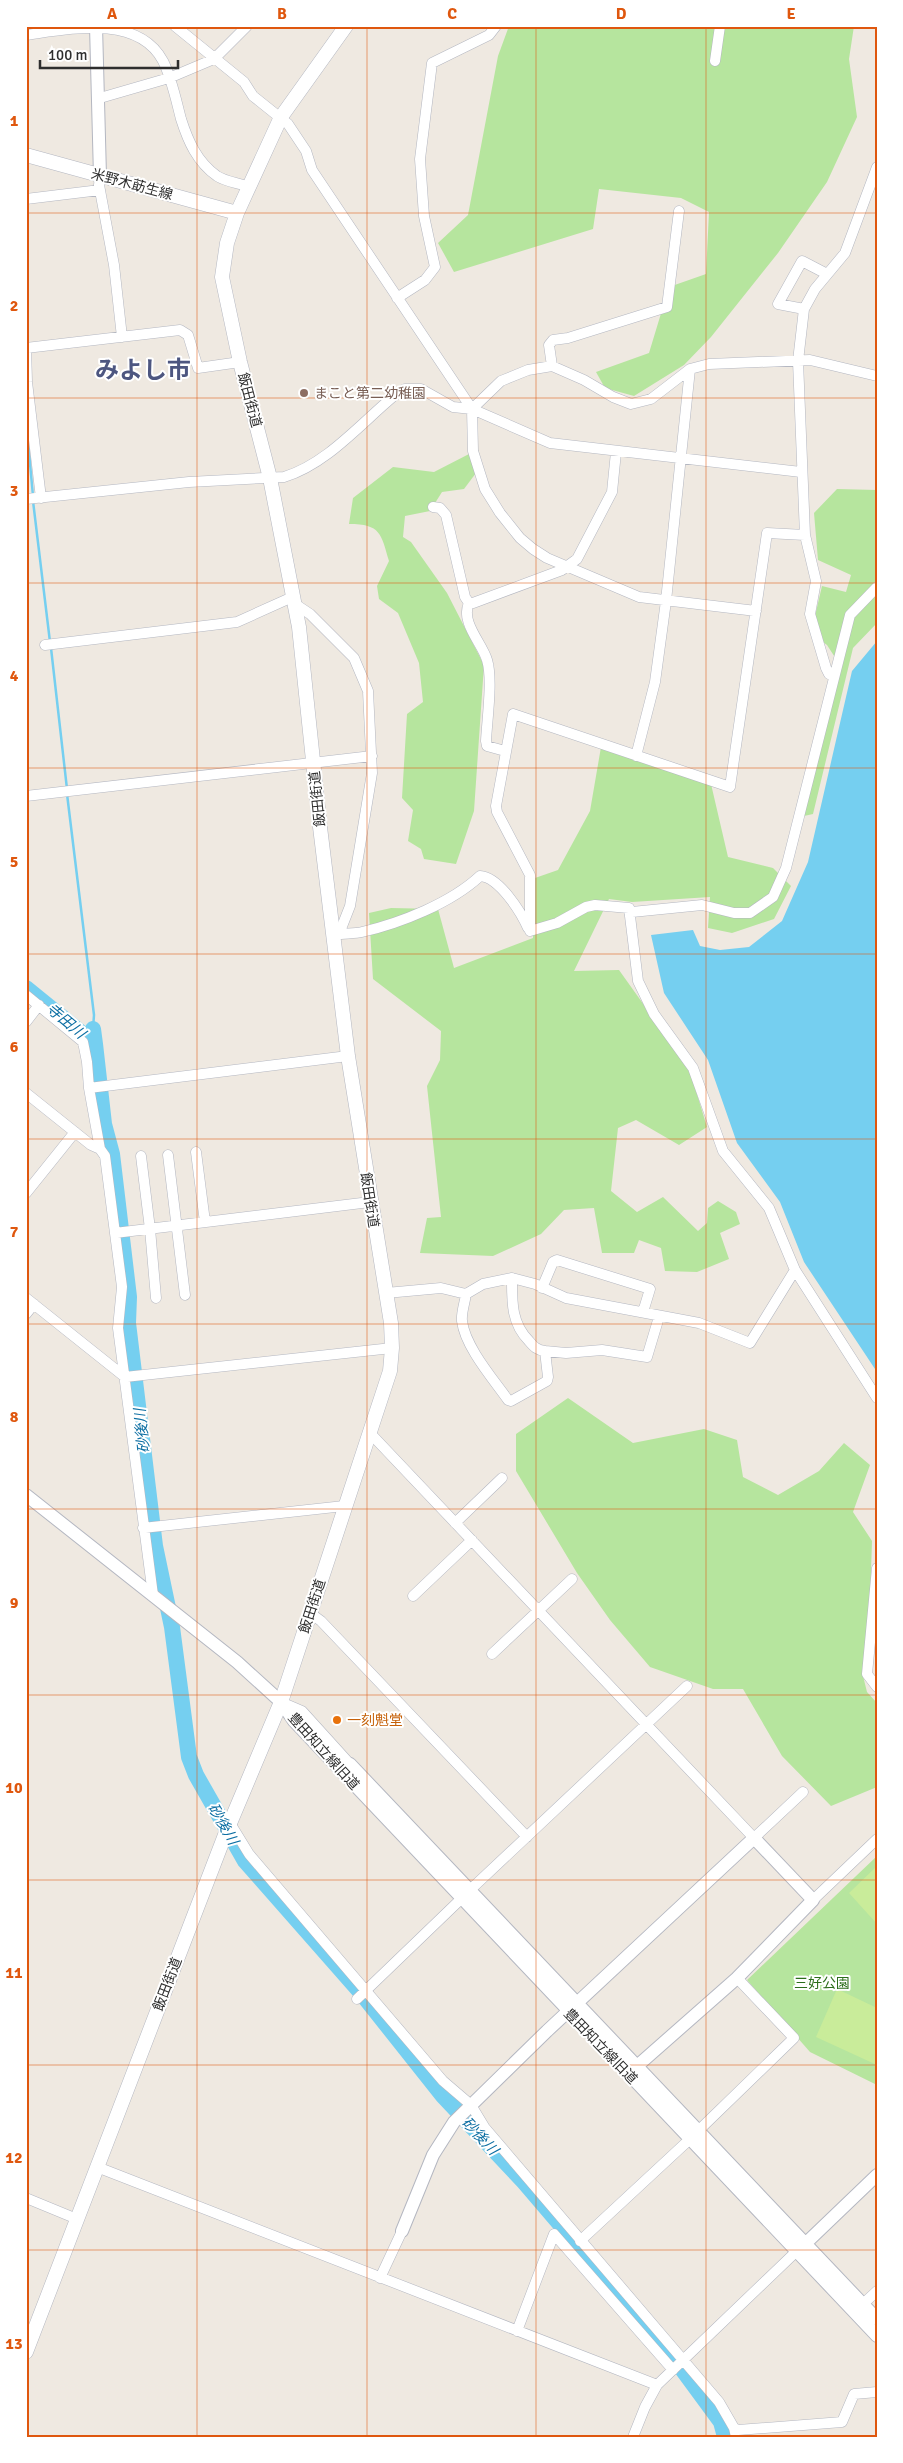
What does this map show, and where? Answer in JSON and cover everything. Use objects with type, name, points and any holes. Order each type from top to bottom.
[{"type":"main road","name":"飯田街道","points":[[26,2352],[228,1828],[281,1702],[344,1506],[387,1385],[392,1348],[386,1293],[348,1056],[336,935],[313,764],[295,601],[270,478],[240,362],[222,277],[227,243],[237,213],[281,117],[346,26]]},
{"type":"main road","name":"米野木莇生線","points":[[26,155],[100,183],[237,213]]},
{"type":"street","points":[[175,26],[244,82],[261,103],[281,117],[306,151],[312,170],[472,409],[472,451],[486,489],[500,513],[520,538],[547,558],[639,597],[756,611]]},
{"type":"street","points":[[100,98],[170,78],[214,59],[247,26]]},
{"type":"street","points":[[397,298],[425,280],[435,267],[424,216],[420,160],[432,63],[489,35],[496,26]]},
{"type":"street","points":[[716,61],[720,26]]},
{"type":"street","points":[[96,28],[100,98],[100,183],[114,265],[122,337]]},
{"type":"street","points":[[26,35],[96,28],[117,28],[133,33],[143,39],[158,53],[170,78],[191,148],[219,177],[250,187]]},
{"type":"street","points":[[834,676],[829,674],[826,668],[810,614],[816,581],[805,535],[798,361],[804,309],[815,289],[845,253],[877,167]]},
{"type":"street","points":[[26,199],[100,183]]},
{"type":"street","points":[[552,366],[549,345],[553,340],[568,338],[667,307],[679,211]]},
{"type":"street","points":[[804,309],[778,304],[802,261],[827,274]]},
{"type":"street","points":[[41,498],[38,456],[27,382],[26,348],[183,331],[188,335],[198,368],[240,362]]},
{"type":"street","points":[[472,409],[500,381],[528,370],[552,366],[584,380],[618,400],[631,404],[650,399],[690,369],[710,364],[825,362],[877,376]]},
{"type":"street","points":[[636,756],[655,682],[666,601],[690,369]]},
{"type":"street","points":[[26,499],[189,482],[284,478],[308,468],[395,395],[405,389],[421,389],[453,407],[472,409],[550,443],[801,472]]},
{"type":"street","points":[[505,751],[487,746],[487,660],[471,629],[466,608],[469,603],[504,593],[569,566],[577,559],[612,492],[616,452]]},
{"type":"street","points":[[432,507],[440,508],[446,515],[464,597],[469,603]]},
{"type":"street","points":[[530,932],[530,874],[497,812],[505,751],[513,714],[730,786],[767,533],[805,535]]},
{"type":"street","points":[[632,912],[702,905],[734,913],[750,913],[773,897],[786,868],[850,615],[877,587]]},
{"type":"street","points":[[45,645],[237,622],[295,601],[310,614],[354,658],[368,691],[372,756],[366,818],[350,906],[336,935]]},
{"type":"street","points":[[26,796],[372,756]]},
{"type":"street","points":[[336,935],[380,927],[425,910],[465,890],[480,876],[486,876],[499,884],[524,918],[530,932]]},
{"type":"street","points":[[530,932],[557,923],[586,907],[595,905],[630,908],[632,912],[632,942],[638,981],[654,1014],[694,1068],[723,1151],[768,1208],[795,1270],[877,1398]]},
{"type":"street","points":[[26,995],[82,1042],[87,1062],[100,1148],[105,1156],[116,1233],[122,1287],[118,1328],[156,1598]]},
{"type":"street","points":[[26,1022],[39,1005]]},
{"type":"street","points":[[92,1088],[348,1056]]},
{"type":"street","points":[[28,1098],[100,1148]]},
{"type":"street","points":[[26,1193],[75,1132]]},
{"type":"street","points":[[196,1152],[205,1222]]},
{"type":"street","points":[[168,1155],[175,1226],[185,1295]]},
{"type":"street","points":[[141,1156],[156,1298]]},
{"type":"street","points":[[116,1233],[370,1202]]},
{"type":"street","points":[[542,1288],[553,1262],[557,1260],[650,1289],[643,1312]]},
{"type":"street","points":[[386,1293],[441,1288],[466,1294],[483,1284],[512,1278],[566,1298],[699,1323],[750,1343],[795,1270]]},
{"type":"street","points":[[512,1278],[514,1317],[520,1332],[538,1350],[566,1353],[602,1350],[647,1357],[659,1317]]},
{"type":"street","points":[[466,1294],[462,1321],[467,1337],[508,1400],[511,1401],[547,1381],[545,1351]]},
{"type":"street","points":[[26,1314],[30,1301],[126,1377],[150,1376],[392,1348]]},
{"type":"street","points":[[370,1433],[540,1610],[813,1900]]},
{"type":"street","points":[[455,1523],[502,1478]]},
{"type":"street","points":[[26,1495],[178,1614],[281,1702]]},
{"type":"street","points":[[146,1527],[344,1506]]},
{"type":"street","points":[[412,1596],[472,1540]]},
{"type":"street","points":[[877,1568],[867,1674],[877,1687]]},
{"type":"street","points":[[492,1654],[572,1579]]},
{"type":"street","points":[[310,1613],[321,1621],[527,1837]]},
{"type":"street","points":[[360,1996],[687,1686]]},
{"type":"street","name":"豊田知立線旧道","points":[[281,1702],[302,1711],[466,1895]]},
{"type":"street","name":"豊田知立線旧道","points":[[281,1702],[294,1721],[466,1895],[801,2248],[877,2336]]},
{"type":"street","points":[[380,2278],[402,2231],[433,2155],[454,2122],[802,1792]]},
{"type":"street","points":[[228,1828],[360,1996],[443,2082],[471,2105],[485,2128],[719,2402],[735,2432],[738,2430],[842,2422],[854,2394],[877,2392]]},
{"type":"street","points":[[636,2067],[737,1978],[813,1900],[877,1839]]},
{"type":"street","points":[[580,2241],[694,2136],[794,2038],[737,1978]]},
{"type":"street","name":"豊田知立線旧道","points":[[573,2008],[636,2067],[694,2136]]},
{"type":"street","points":[[97,2167],[657,2385]]},
{"type":"street","points":[[633,2437],[645,2407],[657,2385],[877,2175]]},
{"type":"street","points":[[26,2198],[77,2219]]},
{"type":"street","points":[[517,2332],[554,2234],[673,2369]]},
{"type":"street","name":"豊田知立線旧道","points":[[801,2248],[877,2319]]},
{"type":"street","points":[[863,2304],[877,2291]]},
{"type":"street","points":[[790,2437],[792,2425]]},
{"type":"green space","points":[[509,26],[854,26],[849,59],[857,117],[827,182],[778,253],[711,337],[684,365],[634,396],[605,388],[596,372],[649,353],[669,287],[706,274],[709,212],[681,198],[599,189],[593,229],[454,272],[438,243],[468,215],[498,56]]},
{"type":"green space","points":[[469,454],[476,473],[464,489],[442,492],[430,511],[405,516],[403,537],[411,542],[447,593],[484,665],[474,811],[456,864],[424,859],[421,849],[408,841],[413,810],[402,798],[407,714],[423,702],[419,663],[398,613],[379,599],[377,586],[389,561],[381,537],[378,532],[368,526],[349,524],[353,498],[393,467],[434,472]]},
{"type":"green space","points":[[837,489],[877,490],[877,623],[853,648],[813,814],[804,816],[840,665],[827,645],[811,633],[822,586],[846,592],[851,575],[818,560],[814,513]]},
{"type":"green space","points":[[601,747],[711,784],[728,857],[773,868],[791,886],[774,919],[732,933],[708,928],[710,897],[632,902],[609,899],[574,971],[619,970],[689,1068],[707,1127],[679,1145],[636,1120],[618,1128],[611,1191],[637,1212],[663,1197],[698,1231],[707,1223],[708,1208],[718,1201],[736,1212],[740,1224],[720,1233],[729,1259],[697,1272],[665,1271],[661,1248],[639,1240],[634,1253],[602,1253],[594,1208],[564,1210],[541,1234],[493,1256],[420,1253],[427,1218],[441,1217],[427,1086],[440,1060],[441,1031],[373,979],[369,913],[391,908],[438,909],[454,968],[533,938],[535,878],[558,870],[590,811]]},
{"type":"green space","points":[[568,1398],[633,1443],[704,1429],[737,1440],[743,1477],[778,1495],[819,1471],[844,1443],[870,1465],[853,1512],[872,1541],[870,1603],[863,1676],[867,1692],[877,1703],[877,1787],[831,1806],[782,1756],[743,1689],[713,1689],[650,1667],[610,1620],[577,1573],[516,1471],[516,1434]]},
{"type":"green space","name":"三好公園","points":[[877,1856],[877,2085],[810,2052],[747,1980]]},
{"type":"green space","points":[[877,1866],[877,1924],[849,1893]]},
{"type":"green space","points":[[837,1989],[877,2008],[877,2065],[816,2037]]},
{"type":"water","points":[[877,641],[877,1372],[804,1262],[780,1202],[737,1143],[708,1060],[664,993],[651,935],[693,930],[700,946],[720,950],[749,947],[782,921],[808,862],[852,671]]},
{"type":"waterway","points":[[26,420],[33,496]]},
{"type":"waterway","points":[[33,501],[50,642]]},
{"type":"waterway","points":[[51,648],[67,789]]},
{"type":"waterway","points":[[67,794],[94,1015],[93,1029]]},
{"type":"waterway","name":"寺田川","points":[[26,988],[95,1044],[93,1029]]},
{"type":"waterway","name":"砂後川","points":[[95,1044],[104,1124],[112,1154],[129,1297],[128,1323],[155,1546],[172,1627],[189,1757],[196,1775],[245,1861],[362,1994],[443,2096],[524,2182],[671,2354],[721,2422],[725,2437]]},
{"type":"place","name":"まこと第二幼稚園","points":[[304,393]]},
{"type":"place","name":"一刻魁堂","points":[[337,1720]]},
{"type":"district","name":"みよし市","points":[[143,370]]}]
